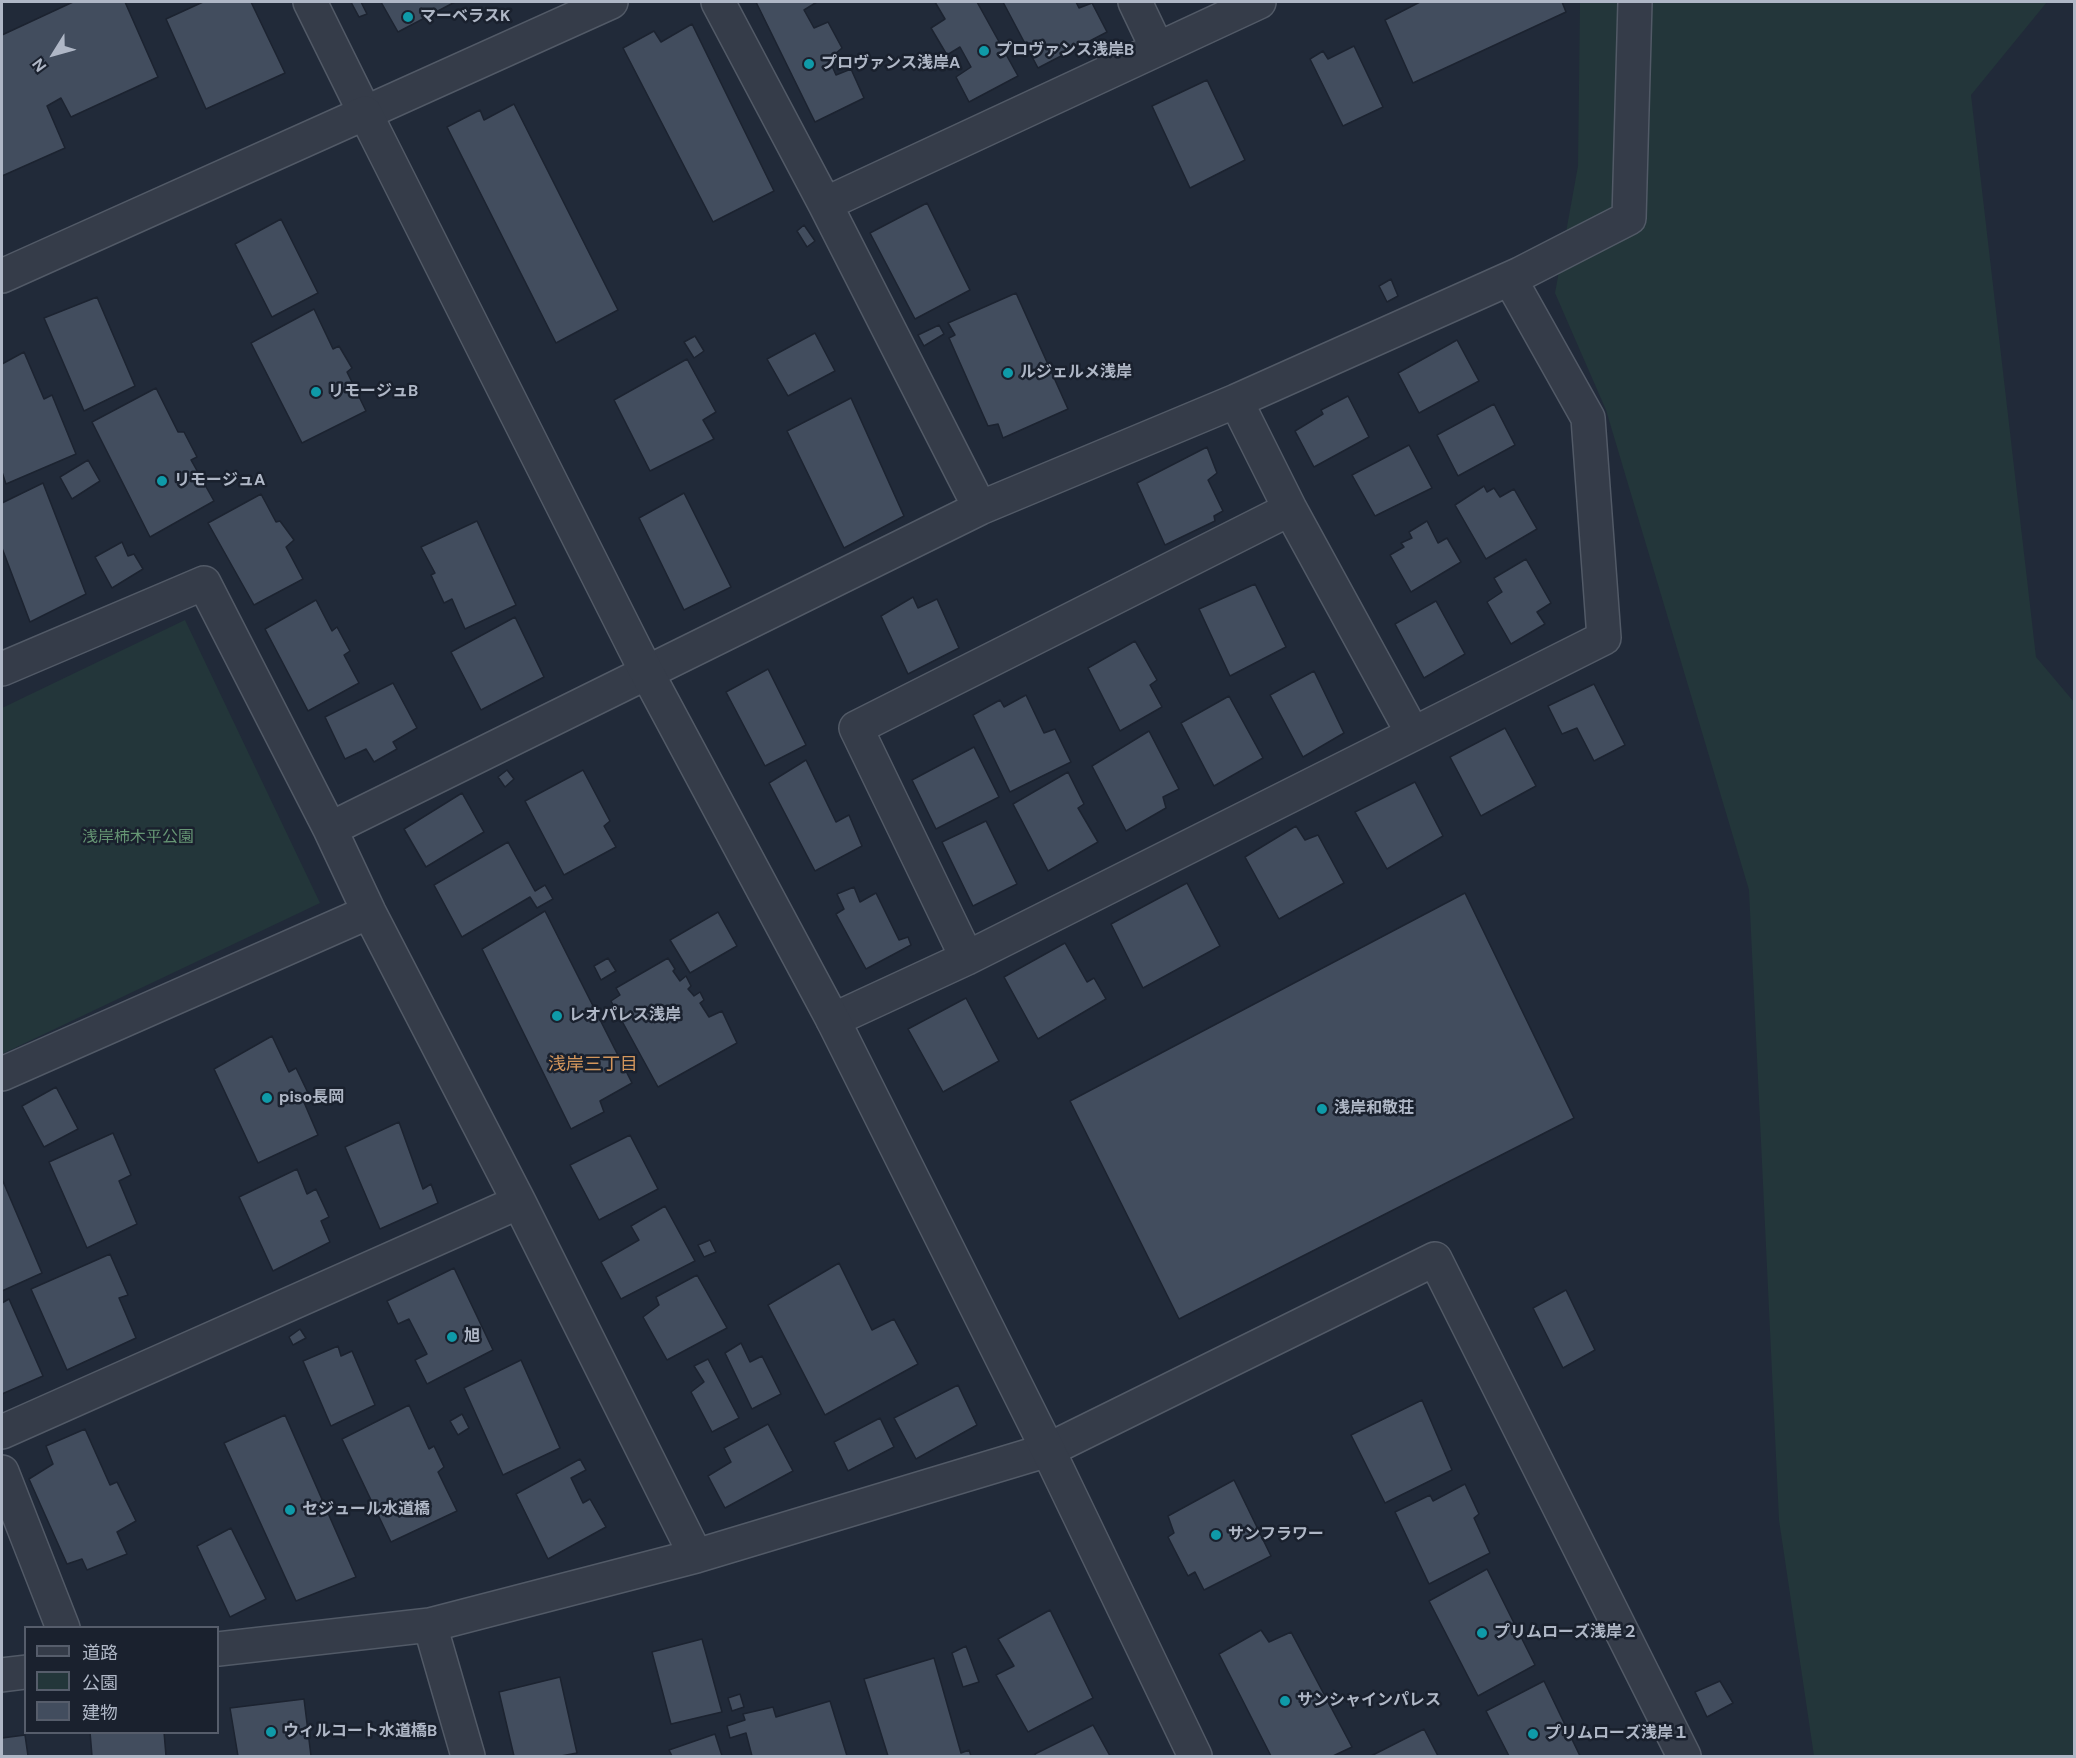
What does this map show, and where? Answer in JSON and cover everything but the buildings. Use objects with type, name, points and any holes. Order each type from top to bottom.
[{"type":"street","points":[[310,2],[646,671],[833,1020],[1048,1450],[1195,1756]]},
{"type":"street","points":[[2,276],[610,2]]},
{"type":"street","points":[[718,2],[825,204],[980,508]]},
{"type":"street","points":[[1135,2],[1157,48]]},
{"type":"street","points":[[825,204],[1259,2]]},
{"type":"street","points":[[330,829],[980,508],[1236,401],[1510,279],[1629,218],[1635,2]]},
{"type":"street","points":[[833,1020],[967,958],[1412,732],[1604,638],[1588,418],[1510,279]]},
{"type":"street","points":[[1236,401],[1290,509],[1412,732]]},
{"type":"street","points":[[967,958],[856,728],[1290,509]]},
{"type":"street","points":[[2,669],[204,583],[696,1556]]},
{"type":"street","points":[[2,1074],[369,912]]},
{"type":"street","points":[[2,1432],[519,1202]]},
{"type":"street","points":[[219,1649],[430,1625],[696,1556],[1048,1450],[1436,1259],[1684,1756]]},
{"type":"street","points":[[2,1472],[62,1626]]},
{"type":"street","points":[[430,1625],[468,1756]]},
{"type":"street","points":[[2,1674],[24,1672]]},
{"type":"green space","points":[[1580,2],[2047,2],[1971,95],[2036,657],[2074,702],[2074,1756],[1814,1756],[1779,1520],[1749,890],[1606,410],[1555,293],[1578,166]]},
{"type":"green space","name":"浅岸柿木平公園","points":[[185,620],[320,903],[2,1054],[2,708]]},
{"type":"place","name":"マーベラスK","points":[[408,17]]},
{"type":"place","name":"プロヴァンス浅岸B","points":[[984,51]]},
{"type":"place","name":"プロヴァンス浅岸A","points":[[809,64]]},
{"type":"place","name":"ルジェルメ浅岸","points":[[1008,373]]},
{"type":"place","name":"リモージュB","points":[[316,392]]},
{"type":"place","name":"リモージュA","points":[[162,481]]},
{"type":"place","name":"レオパレス浅岸","points":[[557,1016]]},
{"type":"place","name":"piso長岡","points":[[267,1098]]},
{"type":"place","name":"浅岸和敬荘","points":[[1322,1109]]},
{"type":"place","name":"旭","points":[[452,1337]]},
{"type":"place","name":"セジュール水道橋","points":[[290,1510]]},
{"type":"place","name":"サンフラワー","points":[[1216,1535]]},
{"type":"place","name":"プリムローズ浅岸２","points":[[1482,1633]]},
{"type":"place","name":"サンシャインパレス","points":[[1285,1701]]},
{"type":"place","name":"ウィルコート水道橋B","points":[[271,1732]]},
{"type":"place","name":"プリムローズ浅岸１","points":[[1533,1734]]},
{"type":"district","name":"浅岸三丁目","points":[[593,1065]]}]
